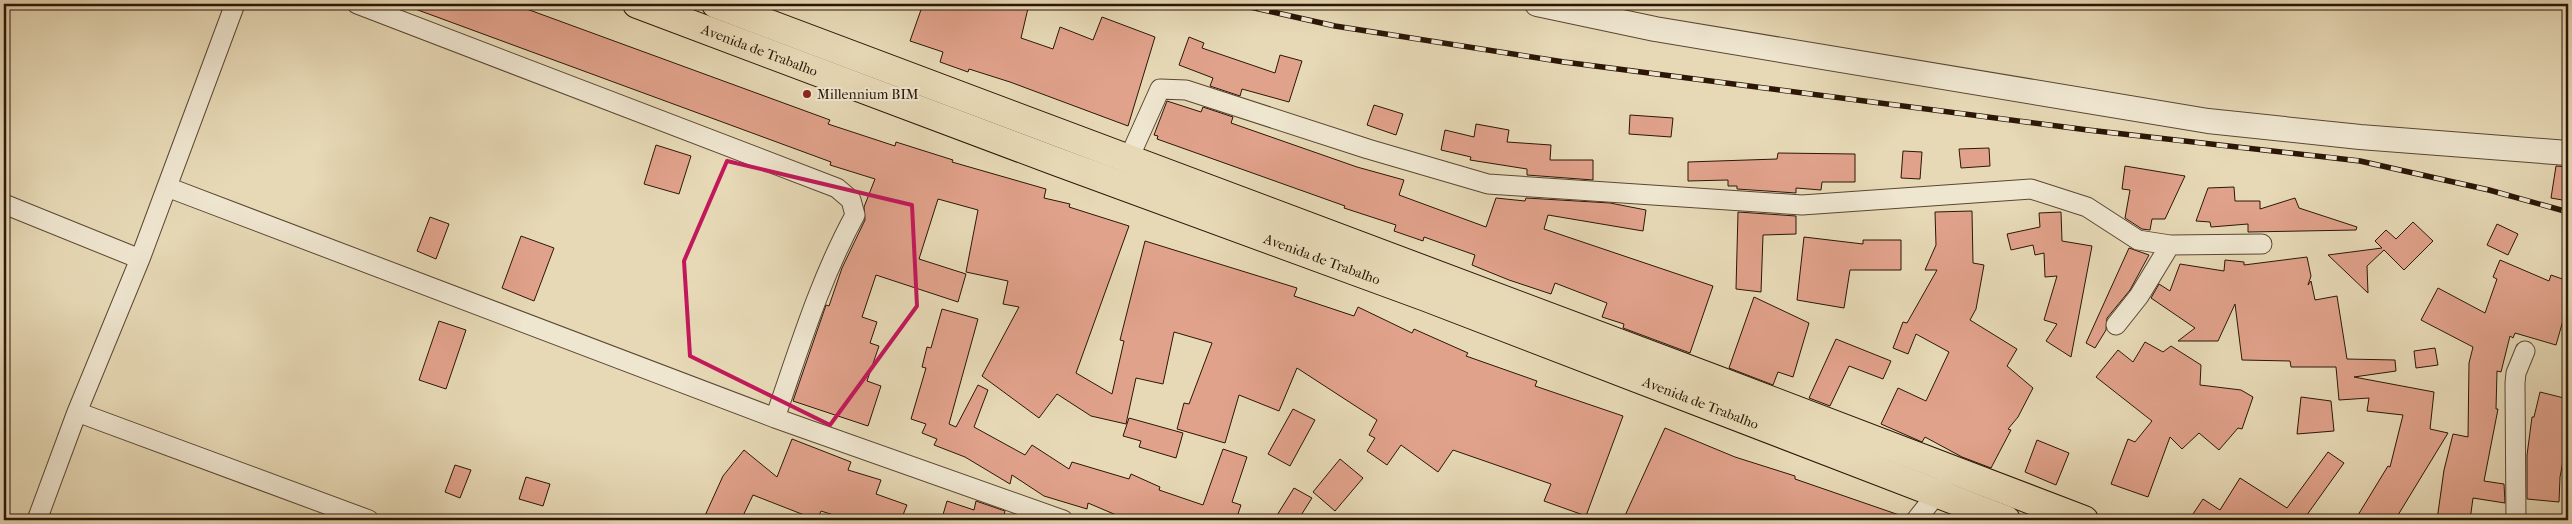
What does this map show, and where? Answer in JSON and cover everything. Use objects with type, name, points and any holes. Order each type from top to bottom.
[{"type":"highway","name":"Avenida de Trabalho","points":[[637,4],[854,85],[1468,300],[1770,400],[2084,520]]},
{"type":"highway","name":"Avenida de Trabalho","points":[[716,4],[1129,158],[1758,424],[2006,520]]},
{"type":"highway","points":[[854,85],[864,60]]},
{"type":"highway","points":[[1758,424],[1770,400]]},
{"type":"street","points":[[37,520],[77,412],[140,258],[234,4]]},
{"type":"street","points":[[357,4],[837,188],[851,200],[855,214],[836,250],[820,288],[775,418]]},
{"type":"street","points":[[1537,4],[1655,29],[2208,121],[2360,137],[2568,153]]},
{"type":"street","points":[[1129,158],[1160,90],[1186,90],[1368,149],[1488,184],[1802,205],[2031,189],[2087,207],[2138,240],[2170,245],[2262,244]]},
{"type":"street","points":[[167,187],[775,418],[1063,520]]},
{"type":"street","points":[[4,204],[140,258]]},
{"type":"street","points":[[2116,325],[2139,296],[2170,245]]},
{"type":"street","points":[[2516,520],[2515,383],[2516,373],[2525,351]]},
{"type":"street","points":[[77,412],[369,520]]},
{"type":"street","points":[[1916,520],[1955,470]]},
{"type":"highlighted area","points":[[727,161],[912,205],[917,306],[830,425],[690,356],[684,261]]},
{"type":"building","points":[[408,4],[513,4],[830,120],[828,124],[895,146],[896,142],[953,160],[952,162],[1046,189],[1044,198],[1070,204],[1069,207],[1129,226],[1076,373],[1112,394],[1124,341],[1120,340],[1145,241],[1297,288],[1294,296],[1354,316],[1358,307],[1412,333],[1414,329],[1468,353],[1466,356],[1537,381],[1535,386],[1623,416],[1586,516],[1544,501],[1551,484],[1453,450],[1438,472],[1401,445],[1387,465],[1367,451],[1375,438],[1369,435],[1377,420],[1297,368],[1279,411],[1239,395],[1225,443],[1177,429],[1184,403],[1189,404],[1212,343],[1174,332],[1163,384],[1136,378],[1126,424],[1091,416],[1057,394],[1039,418],[982,376],[1019,307],[1003,304],[1008,281],[966,272],[978,210],[938,199],[919,259],[966,274],[958,302],[876,275],[862,317],[877,322],[870,343],[879,346],[867,381],[881,386],[868,426],[793,401],[826,305],[829,306],[842,268],[865,220],[864,207],[875,179],[830,165],[831,162],[407,6]]},
{"type":"building","points":[[923,4],[1029,4],[1021,38],[1053,49],[1060,27],[1093,40],[1102,17],[1155,37],[1128,126],[1010,82],[969,69],[968,72],[940,62],[943,52],[910,41]]},
{"type":"building","points":[[1189,37],[1204,43],[1202,48],[1275,73],[1280,55],[1302,61],[1289,102],[1242,89],[1240,96],[1210,86],[1213,78],[1179,65]]},
{"type":"building","points":[[1167,101],[1201,112],[1203,107],[1233,117],[1231,123],[1357,167],[1404,180],[1399,195],[1486,227],[1496,198],[1525,201],[1526,198],[1610,203],[1646,210],[1643,231],[1548,215],[1544,229],[1713,286],[1690,353],[1623,328],[1624,324],[1602,317],[1607,303],[1555,283],[1551,294],[1509,280],[1472,265],[1475,255],[1424,237],[1423,241],[1394,231],[1396,225],[1344,208],[1345,206],[1157,139],[1158,136],[1154,135]]},
{"type":"building","points":[[1374,105],[1403,114],[1396,135],[1367,125]]},
{"type":"building","points":[[1630,115],[1673,118],[1671,137],[1629,134]]},
{"type":"building","points":[[1476,124],[1509,130],[1507,142],[1551,145],[1550,160],[1593,160],[1593,180],[1527,175],[1527,169],[1470,160],[1471,157],[1441,150],[1445,130],[1474,137]]},
{"type":"building","points":[[656,145],[691,156],[679,194],[644,184]]},
{"type":"building","points":[[1989,148],[1990,166],[1961,168],[1959,149]]},
{"type":"building","points":[[1903,151],[1922,152],[1920,179],[1901,178]]},
{"type":"building","points":[[1778,153],[1855,154],[1855,182],[1822,182],[1821,190],[1796,188],[1796,193],[1737,189],[1737,186],[1728,186],[1728,180],[1688,181],[1688,162],[1777,159]]},
{"type":"building","points":[[2125,166],[2185,176],[2165,219],[2152,219],[2150,230],[2142,229],[2125,218],[2130,190],[2122,189]]},
{"type":"building","points":[[2556,166],[2568,167],[2568,201],[2551,198]]},
{"type":"building","points":[[2234,187],[2235,201],[2260,201],[2260,209],[2295,198],[2299,208],[2357,227],[2356,230],[2248,232],[2248,224],[2211,227],[2210,222],[2196,221],[2208,188]]},
{"type":"building","points":[[1972,211],[1973,263],[1984,265],[1976,309],[1970,320],[2017,349],[2007,366],[2033,388],[2018,417],[2008,429],[2011,430],[1991,468],[1962,457],[1925,437],[1922,442],[1881,424],[1898,388],[1926,401],[1949,352],[1916,334],[1908,354],[1893,348],[1903,322],[1907,323],[1937,270],[1925,270],[1936,245],[1935,212]]},
{"type":"building","points":[[1738,212],[1796,216],[1796,234],[1763,235],[1761,292],[1736,289]]},
{"type":"building","points":[[2061,212],[2062,241],[2092,246],[2071,357],[2046,341],[2057,324],[2044,320],[2057,276],[2045,277],[2044,253],[2035,255],[2033,245],[2011,250],[2007,234],[2040,227],[2039,213]]},
{"type":"building","points":[[430,217],[449,224],[436,259],[417,251]]},
{"type":"building","points":[[2413,222],[2433,241],[2404,270],[2384,250],[2367,266],[2368,293],[2328,255],[2382,248],[2375,241],[2386,230],[2396,239]]},
{"type":"building","points":[[2497,224],[2518,234],[2508,255],[2487,245]]},
{"type":"building","points":[[521,236],[554,248],[534,301],[502,288]]},
{"type":"building","points":[[1804,237],[1863,244],[1863,240],[1901,240],[1901,270],[1850,270],[1844,308],[1797,300]]},
{"type":"building","points":[[2129,248],[2149,255],[2130,290],[2107,318],[2106,330],[2095,348],[2086,343]]},
{"type":"building","points":[[2307,257],[2311,276],[2308,285],[2311,281],[2315,300],[2337,296],[2347,359],[2395,360],[2396,371],[2354,377],[2434,392],[2430,429],[2448,433],[2395,520],[2355,520],[2388,466],[2390,467],[2403,415],[2367,411],[2369,398],[2339,400],[2336,367],[2291,367],[2290,361],[2242,360],[2235,304],[2218,341],[2178,341],[2195,328],[2151,298],[2159,284],[2170,291],[2180,264],[2224,271],[2225,260],[2244,262],[2244,265]]},
{"type":"building","points":[[2500,260],[2549,281],[2551,275],[2568,281],[2568,303],[2556,345],[2515,333],[2513,338],[2510,336],[2501,372],[2497,371],[2496,409],[2498,409],[2484,481],[2504,484],[2505,503],[2473,498],[2470,520],[2437,520],[2444,470],[2453,434],[2468,437],[2469,363],[2473,347],[2421,320],[2438,288],[2485,313],[2497,279],[2493,277]]},
{"type":"building","points":[[1754,297],[1809,323],[1793,377],[1778,372],[1773,385],[1729,368]]},
{"type":"building","points":[[942,309],[978,319],[949,424],[956,427],[978,385],[988,390],[974,427],[1025,455],[1032,445],[1069,469],[1072,462],[1129,479],[1131,474],[1160,487],[1159,490],[1203,505],[1223,449],[1247,457],[1232,502],[1241,505],[1237,517],[1238,520],[1128,520],[1088,503],[1087,509],[1044,496],[1012,475],[1010,484],[965,457],[934,445],[937,439],[922,433],[926,424],[911,419],[926,368],[922,367],[927,347],[931,348]]},
{"type":"building","points":[[439,321],[466,330],[446,389],[419,380]]},
{"type":"building","points":[[1836,339],[1891,361],[1883,379],[1849,366],[1830,406],[1809,398]]},
{"type":"building","points":[[2145,342],[2163,352],[2171,346],[2201,365],[2200,385],[2241,390],[2253,397],[2242,429],[2238,428],[2219,450],[2199,433],[2182,449],[2170,437],[2148,497],[2111,484],[2128,439],[2135,442],[2152,421],[2096,377],[2118,350],[2133,362]]},
{"type":"building","points":[[2435,348],[2438,365],[2416,368],[2414,351]]},
{"type":"building","points":[[2540,392],[2568,399],[2568,436],[2560,477],[2559,502],[2527,499],[2527,455],[2532,417],[2534,417]]},
{"type":"building","points":[[2301,397],[2331,401],[2334,431],[2297,434]]},
{"type":"building","points":[[1293,409],[1315,420],[1290,466],[1268,454]]},
{"type":"building","points":[[1129,418],[1183,433],[1176,458],[1139,447],[1141,441],[1123,436]]},
{"type":"building","points":[[1665,428],[1735,457],[1795,476],[1795,479],[1905,517],[1905,520],[1623,520]]},
{"type":"building","points":[[792,439],[851,462],[848,470],[881,480],[876,494],[907,505],[901,520],[849,520],[821,511],[817,520],[753,495],[741,520],[703,520],[723,476],[744,450],[777,477]]},
{"type":"building","points":[[2037,440],[2069,453],[2056,485],[2025,472]]},
{"type":"building","points":[[2328,452],[2344,463],[2304,519],[2306,520],[2189,520],[2203,499],[2220,510],[2240,478],[2287,508]]},
{"type":"building","points":[[1340,459],[1363,478],[1335,511],[1313,492]]},
{"type":"building","points":[[455,465],[471,470],[460,498],[445,492]]},
{"type":"building","points":[[526,477],[550,484],[543,506],[519,499]]},
{"type":"building","points":[[1294,488],[1312,498],[1298,520],[1274,520]]},
{"type":"building","points":[[947,501],[974,510],[976,501],[1005,511],[1003,520],[951,520],[942,518]]},
{"type":"railway","points":[[1237,4],[1335,26],[1564,62],[2088,130],[2360,161],[2489,190],[2568,212]]},
{"type":"place","name":"Millennium BIM","points":[[807,94]]}]
